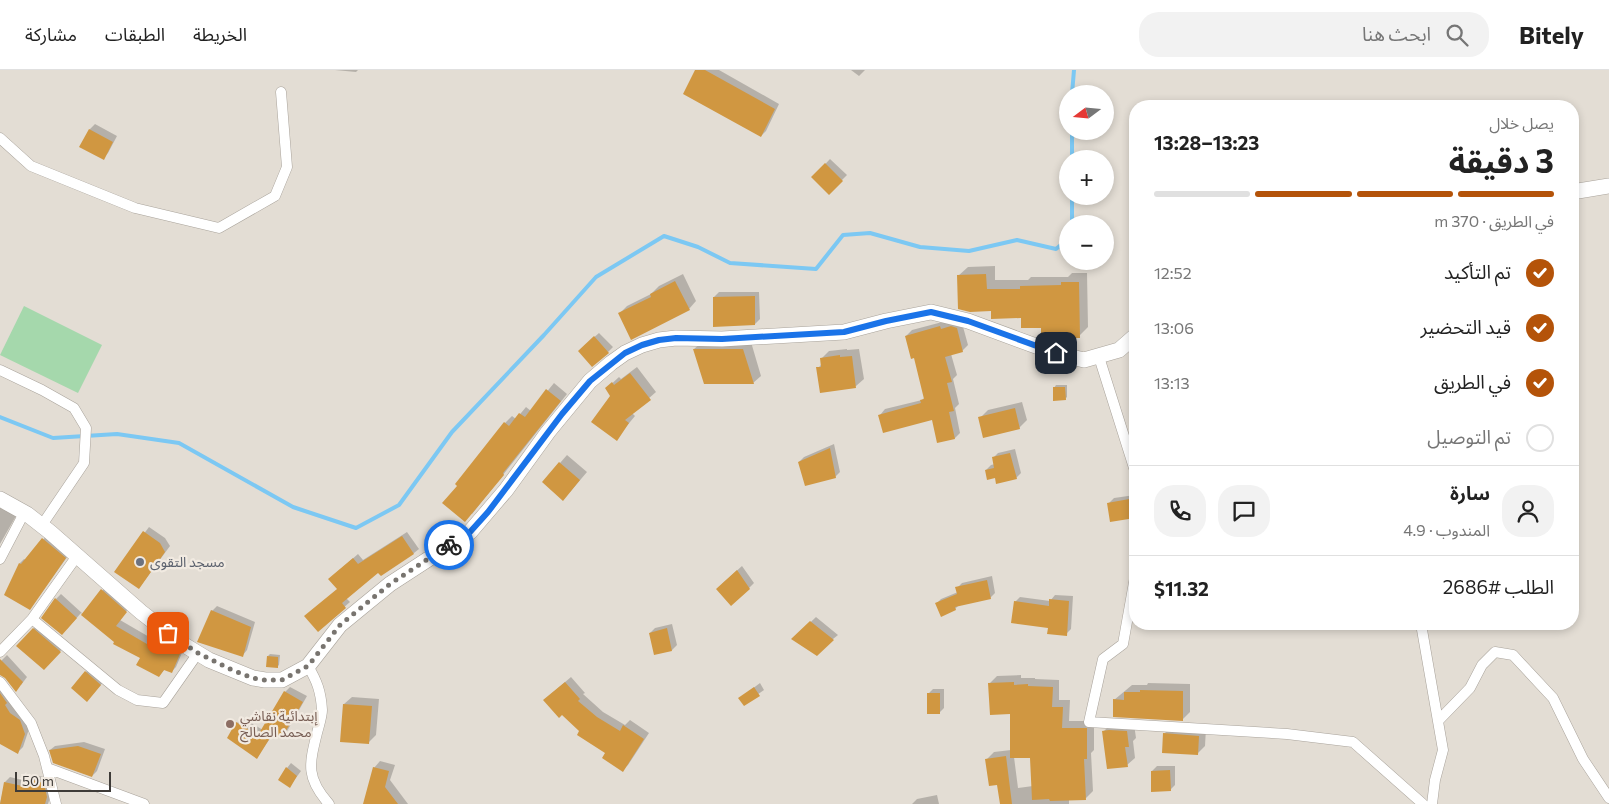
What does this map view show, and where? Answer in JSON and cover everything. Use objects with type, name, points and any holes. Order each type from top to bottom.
[{"type":"main road","points":[[1579,191],[1609,186]]},
{"type":"main road","points":[[0,499],[24,512],[42,525],[141,612],[198,653],[253,678],[282,680],[308,666],[340,625],[390,584],[470,532],[506,490],[553,426],[590,381],[625,353],[642,345],[676,338],[722,339],[844,332],[931,312],[968,321],[1072,358],[1084,360],[1119,350],[1129,341]]},
{"type":"street","points":[[0,138],[31,166],[135,208],[219,228],[275,196],[287,167],[281,92]]},
{"type":"street","points":[[1099,356],[1129,453]]},
{"type":"street","points":[[0,370],[74,408],[86,428],[84,463],[42,525]]},
{"type":"street","points":[[0,559],[24,512]]},
{"type":"street","points":[[0,652],[32,619],[77,556]]},
{"type":"street","points":[[1129,610],[1123,644],[1103,659],[1090,722],[1288,734],[1353,742],[1423,804]]},
{"type":"street","points":[[32,619],[118,690],[136,700],[163,703],[198,653]]},
{"type":"street","points":[[1421,630],[1443,750],[1435,780],[1432,804]]},
{"type":"street","points":[[1438,721],[1470,688],[1482,665],[1495,652],[1513,655],[1553,698],[1583,759],[1609,798]]},
{"type":"street","points":[[308,666],[319,685],[322,712],[311,759],[311,776],[320,793],[329,804]]},
{"type":"street","points":[[0,682],[30,723],[47,768],[56,804]]},
{"type":"street","points":[[47,768],[144,804]]},
{"type":"green space","points":[[24,306],[102,345],[78,393],[0,355]]},
{"type":"building","points":[[695,70],[705,70],[775,109],[761,137],[683,94]]},
{"type":"building","points":[[89,129],[113,142],[104,160],[79,147]]},
{"type":"building","points":[[825,163],[843,181],[829,195],[811,177]]},
{"type":"building","points":[[986,274],[987,289],[1020,289],[1020,286],[1061,285],[1061,282],[1079,282],[1080,338],[1056,338],[1056,333],[1041,333],[1041,328],[1021,328],[1021,318],[991,319],[991,311],[970,312],[958,309],[957,275]]},
{"type":"building","points":[[675,281],[690,310],[631,340],[618,313],[651,297],[650,294]]},
{"type":"building","points":[[755,296],[755,325],[713,327],[713,297]]},
{"type":"building","points":[[940,326],[941,329],[951,326],[957,328],[963,352],[945,357],[952,382],[947,383],[954,411],[949,412],[955,439],[937,443],[932,420],[883,433],[878,415],[921,403],[920,400],[924,399],[914,358],[911,359],[905,336]]},
{"type":"building","points":[[594,336],[609,353],[592,367],[578,351]]},
{"type":"building","points":[[693,349],[743,349],[754,384],[704,384]]},
{"type":"building","points":[[840,355],[840,357],[852,356],[856,388],[820,393],[816,367],[821,367],[820,358]]},
{"type":"building","points":[[630,373],[651,400],[625,420],[629,423],[617,441],[591,422],[610,396],[605,388],[612,382],[614,385]]},
{"type":"building","points":[[1053,387],[1065,387],[1066,400],[1053,401]]},
{"type":"building","points":[[546,389],[561,401],[465,522],[442,503],[457,486],[455,484],[504,422],[509,426],[519,413],[525,417]]},
{"type":"building","points":[[1015,408],[1020,429],[983,438],[978,417]]},
{"type":"building","points":[[830,448],[836,478],[805,486],[798,462]]},
{"type":"building","points":[[1010,453],[1017,479],[996,484],[995,478],[987,480],[985,470],[994,468],[992,457]]},
{"type":"building","points":[[559,462],[580,480],[563,501],[542,482]]},
{"type":"building","points":[[1129,499],[1129,519],[1110,522],[1107,503]]},
{"type":"building","name":"مسجد التقوى","points":[[143,531],[160,543],[165,552],[139,589],[114,572]]},
{"type":"building","points":[[402,536],[414,554],[381,576],[378,573],[342,603],[346,608],[318,632],[304,616],[337,589],[328,579],[353,558],[358,564]]},
{"type":"building","points":[[42,538],[66,558],[30,610],[4,595],[19,563],[21,564]]},
{"type":"building","points":[[737,570],[750,589],[731,606],[716,589]]},
{"type":"building","points":[[987,580],[991,599],[955,607],[956,610],[941,617],[935,603],[957,594],[955,587]]},
{"type":"building","points":[[101,589],[127,612],[116,626],[147,644],[151,635],[180,654],[172,673],[164,670],[159,677],[136,665],[140,658],[113,644],[114,642],[81,615]]},
{"type":"building","points":[[55,598],[77,618],[62,635],[41,618]]},
{"type":"building","points":[[1049,599],[1069,601],[1067,636],[1047,634],[1048,628],[1011,623],[1014,601],[1049,606]]},
{"type":"building","points":[[211,610],[251,627],[243,657],[197,642]]},
{"type":"building","points":[[810,621],[834,640],[817,656],[791,639]]},
{"type":"building","points":[[33,628],[61,652],[44,670],[16,646]]},
{"type":"building","points":[[667,628],[672,651],[654,655],[649,633]]},
{"type":"building","points":[[267,656],[278,657],[278,668],[266,667]]},
{"type":"building","points":[[0,659],[23,682],[16,692],[5,678],[0,675]]},
{"type":"building","points":[[85,671],[101,685],[87,702],[71,688]]},
{"type":"building","points":[[565,682],[580,699],[578,701],[597,717],[620,731],[623,725],[644,739],[623,772],[602,758],[605,753],[577,735],[579,731],[562,715],[559,718],[543,700]]},
{"type":"building","points":[[1014,682],[1014,685],[1028,684],[1028,686],[1053,687],[1052,707],[1063,707],[1062,728],[1087,728],[1087,759],[1084,759],[1086,800],[1032,800],[1030,758],[1010,758],[1010,714],[990,715],[988,683]]},
{"type":"building","points":[[754,687],[760,696],[744,706],[738,698]]},
{"type":"building","points":[[1140,690],[1183,691],[1183,721],[1113,717],[1113,699],[1124,700],[1124,692],[1140,692]]},
{"type":"building","points":[[284,691],[303,702],[281,739],[273,733],[257,759],[227,738],[236,722],[258,735]]},
{"type":"building","points":[[0,693],[7,703],[5,705],[10,713],[20,720],[25,734],[18,754],[0,744]]},
{"type":"building","points":[[927,693],[940,693],[940,714],[927,714]]},
{"type":"building","points":[[343,704],[372,706],[369,744],[340,742]]},
{"type":"building","points":[[1102,731],[1127,731],[1129,747],[1125,747],[1128,767],[1107,769]]},
{"type":"building","points":[[1163,733],[1199,736],[1198,755],[1162,753]]},
{"type":"building","points":[[78,746],[101,754],[92,777],[53,763],[49,750]]},
{"type":"building","points":[[1006,756],[1012,804],[1000,804],[997,785],[989,786],[985,759]]},
{"type":"building","points":[[286,767],[297,776],[290,788],[278,780]]},
{"type":"building","points":[[373,767],[389,771],[385,787],[398,804],[363,804]]},
{"type":"building","points":[[1170,770],[1171,791],[1151,792],[1151,771]]},
{"type":"building","points":[[29,779],[44,783],[47,797],[45,804],[0,804],[4,782],[27,787]]},
{"type":"waterway","points":[[1073,85],[1074,70]]},
{"type":"waterway","points":[[1072,140],[1072,150]]},
{"type":"waterway","points":[[1072,205],[1072,215]]},
{"type":"waterway","points":[[0,417],[53,438],[117,434],[179,443],[293,507],[356,528],[399,505],[452,432],[596,277],[664,236],[698,247],[730,263],[816,269],[843,235],[870,233],[920,247],[969,251],[1017,240],[1056,249],[1059,246]]},
{"type":"way so far","points":[[168,633],[209,660],[232,670],[253,678],[282,680],[308,666],[340,625],[390,584],[449,545]]},
{"type":"place","name":"مسجد التقوى","points":[[140,562]]},
{"type":"place","name":"إبتدائية نقاشي محمد الصالح","points":[[230,724]]},
{"type":"route","points":[[449,545],[470,532],[488,512],[562,414],[590,381],[625,353],[642,345],[676,338],[722,339],[832,334],[931,312],[968,321],[1056,353]]}]
